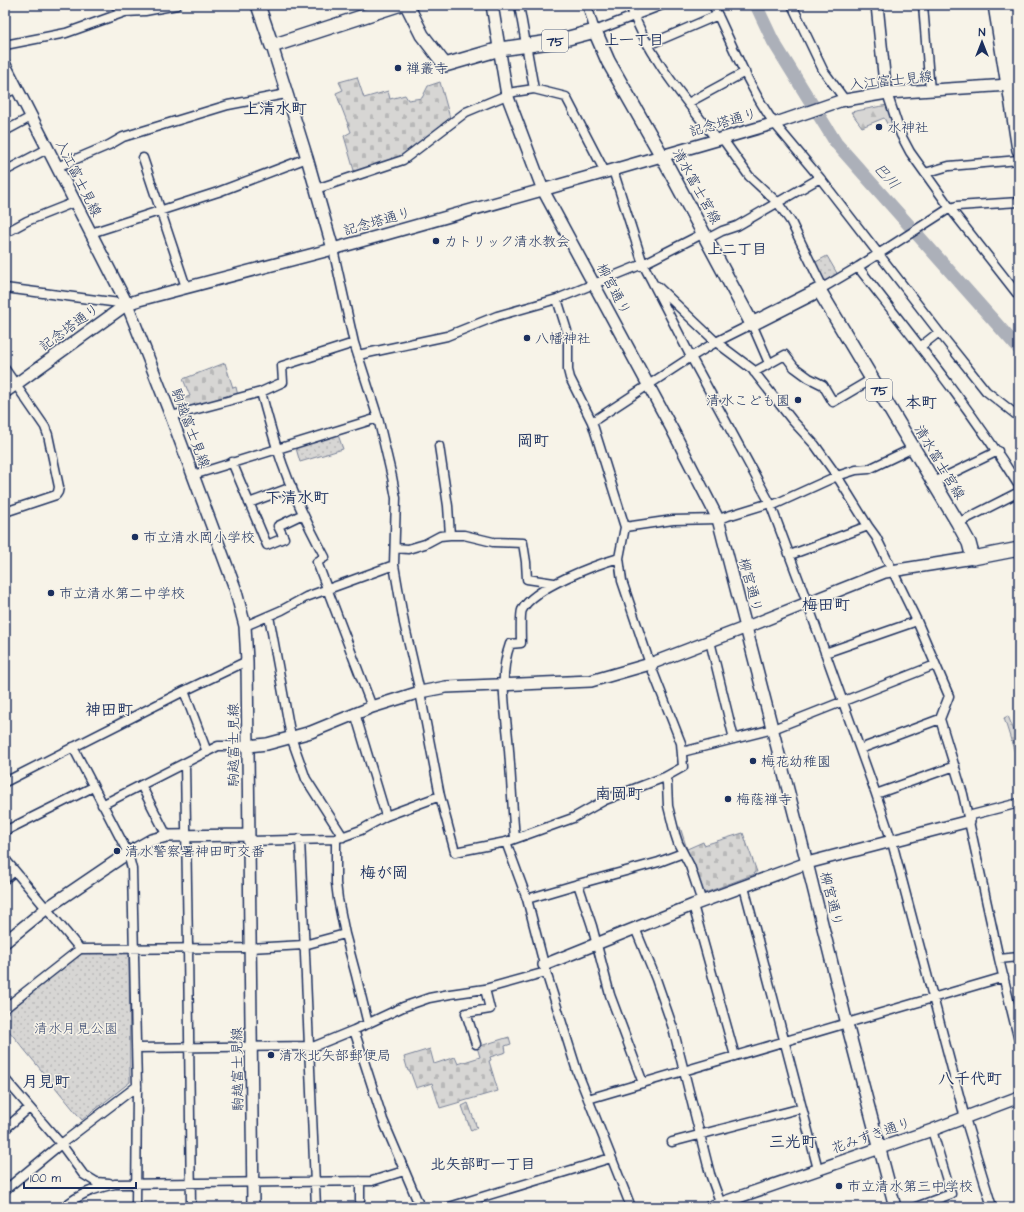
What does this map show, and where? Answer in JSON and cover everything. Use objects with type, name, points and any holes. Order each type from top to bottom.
[{"type":"highway","points":[[996,5],[1016,85]]},
{"type":"highway","points":[[1008,5],[1016,85]]},
{"type":"main road","points":[[258,5],[272,46],[398,5]]},
{"type":"main road","name":"75","points":[[407,5],[422,34],[445,65],[500,49],[557,41],[595,31]]},
{"type":"main road","name":"清水富士宮線","points":[[595,31],[608,61],[706,236],[752,324]]},
{"type":"main road","points":[[1016,85],[1019,150]]},
{"type":"main road","points":[[752,324],[821,289]]},
{"type":"main road","name":"清水富士宮線","points":[[821,289],[872,379],[958,523],[969,543],[973,558]]},
{"type":"main road","points":[[973,558],[1019,549]]},
{"type":"street","points":[[115,5],[125,12]]},
{"type":"street","points":[[5,45],[66,33],[125,12],[145,11],[177,5]]},
{"type":"street","name":"柳宮通り","points":[[492,5],[508,94],[543,190],[595,284],[718,519],[895,1207]]},
{"type":"street","points":[[519,5],[534,89]]},
{"type":"street","points":[[587,5],[595,31],[662,5]]},
{"type":"street","points":[[630,5],[648,45],[688,103],[749,176],[778,203],[798,234],[821,289],[879,254],[950,208],[957,206],[1019,202]]},
{"type":"street","points":[[713,5],[767,114],[776,122],[986,391],[1019,417]]},
{"type":"street","points":[[792,5],[823,70],[842,100]]},
{"type":"street","points":[[877,5],[887,93],[901,135],[925,173],[950,208],[1019,296]]},
{"type":"street","points":[[922,5],[930,90]]},
{"type":"street","points":[[648,45],[718,15]]},
{"type":"street","points":[[272,46],[333,248],[354,343],[378,418],[392,477],[396,498],[394,565],[404,623],[420,692],[440,796],[455,852],[506,842],[573,818],[619,794],[665,777],[683,767],[681,743],[650,664],[622,581],[619,558],[625,527],[592,422],[570,378],[568,370],[568,334],[557,299]]},
{"type":"street","name":"入江富士見線","points":[[5,65],[127,304]]},
{"type":"street","points":[[688,103],[745,72]]},
{"type":"street","name":"入江富士見線","points":[[776,122],[842,100],[887,93],[1016,85]]},
{"type":"street","points":[[5,93],[16,89]]},
{"type":"street","points":[[316,189],[403,160],[466,112],[508,94],[534,89],[566,97],[609,171],[643,264],[652,282],[771,505],[860,749],[892,842],[965,1118],[992,1207]]},
{"type":"street","points":[[57,167],[109,145],[123,137],[228,106],[286,94]]},
{"type":"street","points":[[5,131],[31,117]]},
{"type":"street","name":"記念塔通り","points":[[5,392],[127,304],[543,190],[776,122]]},
{"type":"street","points":[[5,171],[47,149]]},
{"type":"street","points":[[144,158],[186,287]]},
{"type":"street","points":[[91,233],[218,192],[307,158]]},
{"type":"street","points":[[925,173],[949,166],[1019,160]]},
{"type":"street","points":[[358,355],[447,336],[497,316],[557,299],[643,264],[706,236],[737,226],[820,178]]},
{"type":"street","points":[[5,233],[27,221],[75,202]]},
{"type":"street","points":[[858,267],[998,452],[1019,486]]},
{"type":"street","points":[[652,282],[716,342],[754,372],[792,420],[815,445],[837,476],[876,537],[893,570],[917,621],[949,696],[940,719],[963,794],[999,959],[1019,1041]]},
{"type":"street","points":[[5,288],[127,304]]},
{"type":"street","name":"駒越富士見線","points":[[127,304],[171,416],[235,588],[245,626],[247,661],[253,1207]]},
{"type":"street","points":[[592,422],[691,357],[716,342],[752,324],[769,363]]},
{"type":"street","points":[[920,347],[939,332]]},
{"type":"street","points":[[171,416],[261,392],[283,382],[282,366],[354,343]]},
{"type":"street","points":[[754,372],[784,355],[794,366],[809,378],[823,385],[833,402],[872,379]]},
{"type":"street","points":[[5,369],[45,427],[59,487],[56,495],[5,512]]},
{"type":"street","points":[[261,392],[277,448],[292,487],[303,514],[325,557],[317,562],[372,707]]},
{"type":"street","points":[[193,475],[378,418]]},
{"type":"street","points":[[439,446],[448,499],[450,534]]},
{"type":"street","points":[[625,527],[673,520],[718,519],[771,505],[837,476],[856,470],[869,469],[913,448]]},
{"type":"street","points":[[934,482],[998,452]]},
{"type":"street","points":[[232,462],[266,545],[284,538],[278,526],[303,514]]},
{"type":"street","points":[[250,504],[292,487]]},
{"type":"street","points":[[958,523],[1019,492]]},
{"type":"street","points":[[790,555],[868,526]]},
{"type":"street","points":[[395,548],[408,548],[425,544],[440,536],[450,534],[464,535],[493,542],[523,543],[526,562],[526,579],[554,583]]},
{"type":"street","points":[[515,838],[504,703],[504,686],[506,656],[510,644],[521,643],[522,610],[530,600],[554,583],[619,558]]},
{"type":"street","points":[[102,805],[218,746],[248,746],[266,744],[311,732],[372,707],[420,692],[446,687],[504,686],[591,681],[650,664],[885,572],[973,558]]},
{"type":"street","points":[[245,626],[282,610],[306,597],[394,565]]},
{"type":"street","points":[[269,616],[291,737],[306,780],[340,838],[336,883],[345,934],[368,1024]]},
{"type":"street","points":[[825,652],[917,621]]},
{"type":"street","points":[[710,641],[734,739]]},
{"type":"street","points":[[5,782],[184,691],[247,661]]},
{"type":"street","points":[[682,752],[773,729],[935,665]]},
{"type":"street","points":[[184,691],[207,752]]},
{"type":"street","points":[[356,713],[386,816]]},
{"type":"street","points":[[860,749],[940,719]]},
{"type":"street","points":[[73,747],[128,853],[132,869],[137,1086],[136,1207]]},
{"type":"street","points":[[185,763],[190,1207]]},
{"type":"street","points":[[876,794],[955,766]]},
{"type":"street","points":[[665,777],[668,806],[678,843],[690,866],[735,1056]]},
{"type":"street","points":[[141,785],[167,836]]},
{"type":"street","points":[[5,831],[93,787]]},
{"type":"street","points":[[5,942],[47,908],[128,853],[151,840],[167,836],[300,839],[340,838],[361,830],[386,816],[440,796]]},
{"type":"street","points":[[136,1048],[316,1046],[403,1007],[430,998],[485,989],[545,969],[635,928],[807,863],[892,842],[1019,803]]},
{"type":"street","points":[[300,839],[316,1207]]},
{"type":"street","points":[[506,842],[527,899],[545,969],[577,1071],[631,1207]]},
{"type":"street","points":[[527,899],[659,862],[683,853]]},
{"type":"street","points":[[5,859],[80,949]]},
{"type":"street","points":[[5,879],[15,871]]},
{"type":"street","points":[[578,884],[597,944],[614,1006],[643,1083]]},
{"type":"street","points":[[744,886],[818,1169]]},
{"type":"street","points":[[635,928],[656,979],[673,1028],[717,1206]]},
{"type":"street","points":[[5,1008],[80,949],[250,948],[304,945],[345,934]]},
{"type":"street","points":[[999,959],[1019,957]]},
{"type":"street","points":[[588,1099],[1004,977]]},
{"type":"street","points":[[476,1044],[466,1013],[490,1009],[485,989]]},
{"type":"street","points":[[354,1030],[383,1120],[420,1207]]},
{"type":"street","points":[[5,1079],[61,1144],[83,1174],[96,1182],[136,1185],[372,1181],[404,1171]]},
{"type":"street","points":[[5,1190],[61,1144],[137,1086]]},
{"type":"street","name":"花みずき通り","points":[[717,1206],[818,1169],[932,1130],[1019,1097]]},
{"type":"street","points":[[5,1129],[29,1108]]},
{"type":"street","points":[[672,1142],[802,1108]]},
{"type":"street","points":[[916,1207],[951,1194],[932,1130]]},
{"type":"street","points":[[449,1207],[474,1203],[611,1158]]},
{"type":"street","points":[[360,1181],[360,1200]]},
{"type":"street","points":[[64,1207],[81,1194],[94,1188],[114,1184]]},
{"type":"green space","points":[[357,77],[364,98],[388,91],[390,99],[405,95],[408,100],[422,98],[428,86],[440,82],[450,118],[404,155],[355,174],[344,136],[351,132],[336,93],[343,90],[339,82]]},
{"type":"green space","points":[[887,105],[897,131],[892,133],[884,118],[862,127],[851,112]]},
{"type":"green space","points":[[827,256],[838,275],[825,283],[814,263]]},
{"type":"green space","points":[[225,363],[233,388],[236,387],[238,396],[182,410],[178,407],[176,401],[190,396],[183,379]]},
{"type":"green space","points":[[337,432],[343,449],[300,462],[295,445]]},
{"type":"green space","points":[[1008,716],[1017,738],[1019,738],[1019,766],[1004,718]]},
{"type":"green space","points":[[680,827],[687,849],[703,842],[704,845],[743,833],[757,872],[702,894],[675,828]]},
{"type":"green space","name":"清水月見公園","points":[[81,953],[129,953],[130,1082],[82,1120],[5,1026],[5,1015]]},
{"type":"green space","points":[[509,1037],[511,1044],[505,1046],[506,1052],[490,1057],[491,1060],[489,1061],[498,1091],[440,1108],[432,1083],[416,1088],[410,1071],[408,1071],[404,1057],[430,1049],[434,1064],[455,1057],[458,1064],[480,1057],[477,1047]]},
{"type":"green space","points":[[468,1103],[477,1128],[471,1131],[462,1106]]},
{"type":"waterway","name":"巴川","points":[[756,5],[773,41],[836,143],[1019,349]]},
{"type":"place","name":"禅叢寺","points":[[398,68]]},
{"type":"place","name":"水神社","points":[[879,127]]},
{"type":"place","name":"カトリック清水教会","points":[[436,241]]},
{"type":"place","name":"八幡神社","points":[[527,338]]},
{"type":"place","name":"清水こども園","points":[[798,400]]},
{"type":"place","name":"市立清水岡小学校","points":[[135,537]]},
{"type":"place","name":"市立清水第二中学校","points":[[51,593]]},
{"type":"place","name":"梅花幼稚園","points":[[753,761]]},
{"type":"place","name":"梅蔭禅寺","points":[[728,799]]},
{"type":"place","name":"清水警察署神田町交番","points":[[117,851]]},
{"type":"place","name":"清水北矢部郵便局","points":[[271,1055]]},
{"type":"place","name":"市立清水第三中学校","points":[[839,1186]]},
{"type":"district","name":"上一丁目","points":[[634,40]]},
{"type":"district","name":"上清水町","points":[[275,108]]},
{"type":"district","name":"上二丁目","points":[[737,249]]},
{"type":"district","name":"本町","points":[[921,402]]},
{"type":"district","name":"岡町","points":[[533,440]]},
{"type":"district","name":"下清水町","points":[[297,497]]},
{"type":"district","name":"梅田町","points":[[826,604]]},
{"type":"district","name":"神田町","points":[[109,709]]},
{"type":"district","name":"南岡町","points":[[619,793]]},
{"type":"district","name":"梅が岡","points":[[384,872]]},
{"type":"district","name":"八千代町","points":[[970,1078]]},
{"type":"district","name":"月見町","points":[[46,1081]]},
{"type":"district","name":"三光町","points":[[793,1141]]},
{"type":"district","name":"北矢部町一丁目","points":[[483,1164]]}]
